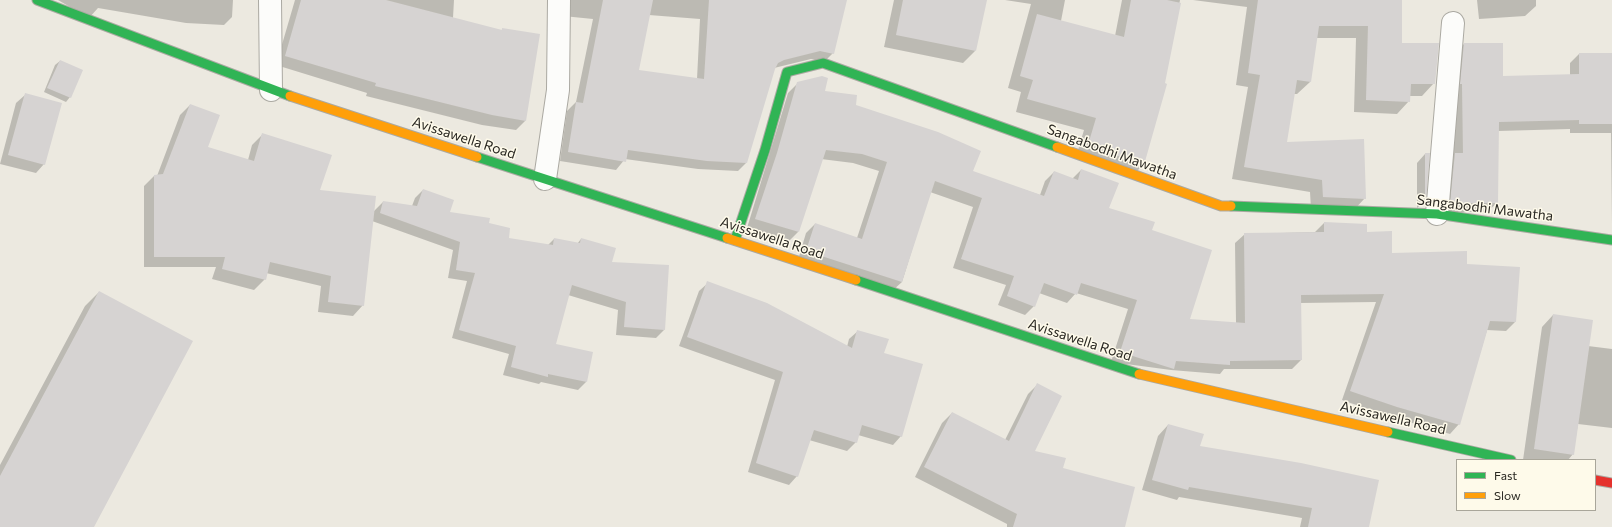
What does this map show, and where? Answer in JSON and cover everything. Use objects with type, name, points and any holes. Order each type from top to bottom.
[{"type":"main road","name":"Avissawella Road","points":[[38,0],[271,90],[735,240],[1132,372],[1507,459]]},
{"type":"main road","name":"Sangabodhi Mawatha","points":[[735,240],[787,72],[823,64],[1221,206],[1437,214],[1612,240]]},
{"type":"main road","points":[[1596,480],[1612,483]]},
{"type":"street","points":[[270,0],[271,90]]},
{"type":"street","points":[[545,179],[558,90],[559,0]]},
{"type":"street","points":[[1437,214],[1453,23]]},
{"type":"building","points":[[301,0],[386,0],[502,30],[502,28],[540,34],[526,121],[492,115],[375,86],[376,83],[285,56]]},
{"type":"building","points":[[603,0],[653,0],[639,70],[704,79],[709,0],[847,0],[834,54],[820,51],[784,60],[778,63],[747,163],[707,161],[628,150],[626,162],[568,152],[576,102],[583,103]]},
{"type":"building","points":[[903,0],[987,0],[976,51],[896,35]]},
{"type":"building","points":[[1131,0],[1167,0],[1181,3],[1165,83],[1167,84],[1144,165],[1088,145],[1096,118],[1027,99],[1033,80],[1020,76],[1037,14],[1124,37]]},
{"type":"building","points":[[1258,0],[1402,0],[1402,43],[1439,43],[1435,84],[1411,84],[1410,102],[1366,100],[1368,26],[1319,26],[1311,82],[1297,80],[1287,142],[1364,139],[1366,199],[1323,197],[1322,180],[1244,167],[1260,75],[1248,73]]},
{"type":"building","points":[[1464,43],[1503,43],[1503,76],[1579,74],[1579,53],[1612,53],[1612,124],[1579,124],[1579,120],[1499,122],[1498,203],[1450,203],[1455,153],[1463,153],[1462,84],[1460,84]]},
{"type":"building","points":[[60,60],[83,70],[71,98],[47,88]]},
{"type":"building","points":[[822,76],[828,78],[825,91],[857,95],[856,105],[938,132],[981,151],[973,171],[1044,196],[1054,171],[1078,180],[1081,169],[1119,183],[1109,208],[1155,222],[1152,230],[1212,250],[1190,319],[1245,323],[1244,233],[1324,232],[1324,222],[1367,224],[1367,232],[1392,231],[1392,253],[1467,251],[1467,264],[1520,267],[1516,322],[1490,321],[1460,425],[1397,407],[1350,391],[1384,294],[1301,295],[1302,360],[1230,361],[1230,365],[1176,361],[1174,369],[1120,352],[1137,300],[1081,283],[1077,295],[1044,283],[1035,307],[1007,296],[1014,276],[961,259],[982,198],[935,181],[902,282],[806,251],[815,223],[862,239],[887,162],[862,154],[826,150],[799,232],[755,219],[777,153],[797,82]]},
{"type":"building","points":[[25,93],[62,103],[45,165],[8,155]]},
{"type":"building","points":[[190,104],[220,115],[208,147],[254,161],[262,133],[332,155],[320,190],[376,196],[364,306],[328,302],[331,276],[270,262],[266,280],[222,269],[225,257],[154,257],[154,175],[163,174]]},
{"type":"building","points":[[1425,153],[1430,153],[1426,201],[1425,201]]},
{"type":"building","points":[[423,189],[454,200],[450,212],[490,218],[489,223],[510,228],[509,238],[553,245],[554,238],[580,243],[581,238],[616,248],[612,262],[669,265],[665,330],[624,327],[626,302],[572,285],[556,344],[593,352],[587,382],[548,374],[548,377],[511,367],[516,346],[459,330],[475,273],[456,270],[460,242],[380,213],[383,201],[417,206]]},
{"type":"building","points":[[707,281],[767,303],[852,348],[857,330],[889,339],[884,353],[923,364],[902,437],[862,425],[857,443],[814,430],[798,477],[756,463],[783,372],[687,337]]},
{"type":"building","points":[[99,291],[193,341],[94,527],[0,527],[0,476]]},
{"type":"building","points":[[1553,314],[1593,320],[1574,455],[1534,449]]},
{"type":"building","points":[[1037,383],[1062,396],[1035,451],[1066,458],[1063,468],[1135,487],[1125,527],[1013,527],[1017,514],[924,467],[952,412],[1009,441]]},
{"type":"building","points":[[1168,424],[1204,434],[1200,446],[1301,463],[1379,480],[1369,527],[1308,527],[1312,508],[1189,487],[1188,490],[1152,480]]},
{"type":"traffic: fast","points":[[37,0],[290,96]]},
{"type":"traffic: fast","points":[[735,240],[765,150],[787,72],[823,63],[1057,147]]},
{"type":"traffic: fast","points":[[477,157],[727,238]]},
{"type":"traffic: fast","points":[[1231,206],[1437,214],[1612,240]]},
{"type":"traffic: fast","points":[[856,280],[1139,374]]},
{"type":"traffic: fast","points":[[1388,432],[1507,459]]},
{"type":"traffic: slow","points":[[290,96],[477,157]]},
{"type":"traffic: slow","points":[[1057,147],[1221,206],[1231,206]]},
{"type":"traffic: slow","points":[[727,238],[856,280]]},
{"type":"traffic: slow","points":[[1139,374],[1388,432]]},
{"type":"traffic: jam","points":[[1596,480],[1612,483]]}]
